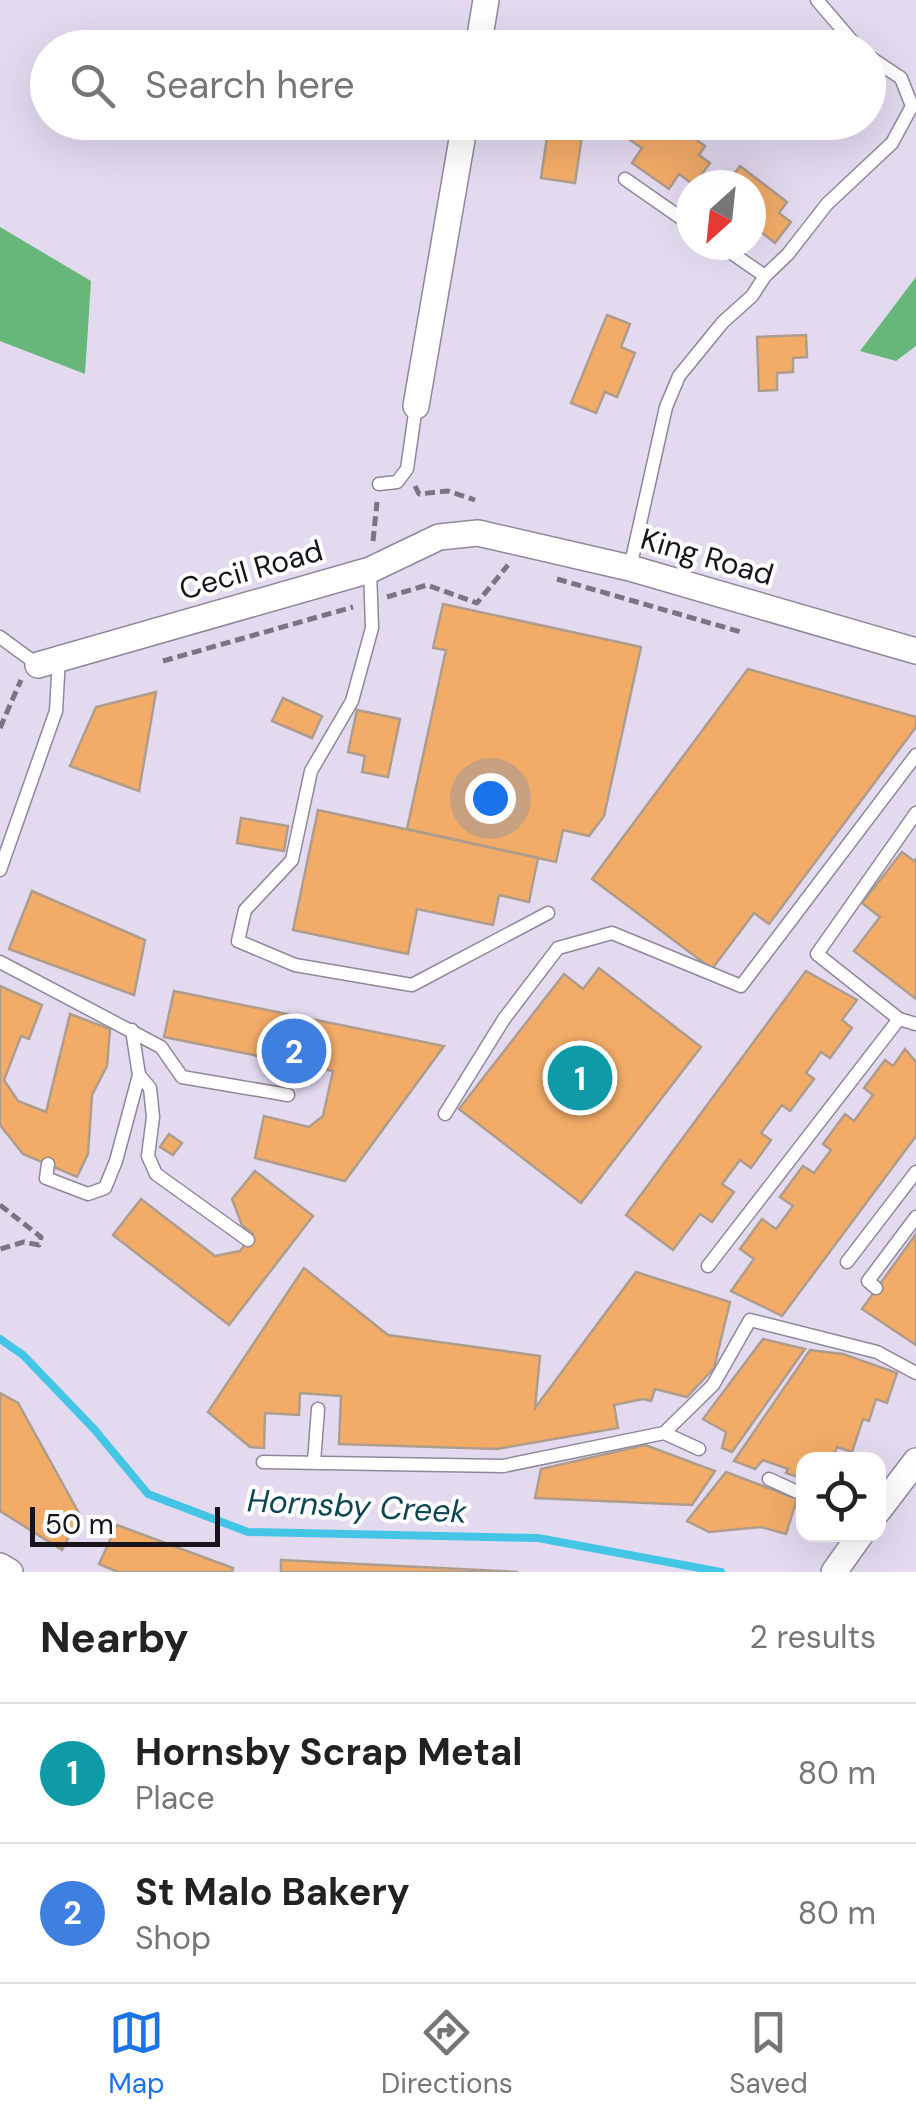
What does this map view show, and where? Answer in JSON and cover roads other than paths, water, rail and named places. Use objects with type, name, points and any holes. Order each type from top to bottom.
[{"type":"street","points":[[481,30],[486,0]]},
{"type":"street","points":[[416,406],[462,140]]},
{"type":"street","name":"King Road","points":[[478,533],[630,568],[916,651]]},
{"type":"street","name":"Cecil Road","points":[[48,662],[370,570],[439,537],[478,533]]},
{"type":"street","points":[[886,1500],[916,1461]]},
{"type":"street","points":[[834,1572],[855,1542]]},
{"type":"street","points":[[0,1566],[10,1572]]},
{"type":"lane","points":[[816,0],[842,30]]},
{"type":"lane","points":[[630,568],[672,390],[724,322],[752,296],[827,204],[876,161],[906,121],[912,106],[901,78],[886,68]]},
{"type":"lane","points":[[626,180],[676,215]]},
{"type":"lane","points":[[742,260],[765,276]]},
{"type":"lane","points":[[379,484],[397,482],[407,469],[416,406]]},
{"type":"lane","points":[[370,570],[372,628],[352,701],[312,771],[292,860],[245,910],[238,940],[295,965],[412,985],[548,912]]},
{"type":"lane","points":[[0,637],[48,662],[56,711],[0,870]]},
{"type":"lane","points":[[445,1114],[504,1019],[558,948],[612,933],[741,986],[916,755]]},
{"type":"lane","points":[[916,813],[817,954],[899,1019],[916,1024]]},
{"type":"lane","points":[[0,962],[161,1047],[182,1077],[288,1094]]},
{"type":"lane","points":[[708,1266],[899,1019]]},
{"type":"lane","points":[[48,1164],[46,1178],[88,1194],[105,1188],[139,1075],[132,1030]]},
{"type":"lane","points":[[139,1075],[150,1088],[153,1117],[148,1156],[156,1174],[248,1240]]},
{"type":"lane","points":[[847,1262],[916,1172]]},
{"type":"lane","points":[[876,1288],[868,1281],[916,1217]]},
{"type":"lane","points":[[262,1462],[503,1466],[664,1433],[712,1385],[750,1320],[877,1352],[916,1373]]},
{"type":"lane","points":[[314,1462],[318,1408]]},
{"type":"lane","points":[[664,1433],[699,1449]]},
{"type":"lane","points":[[768,1480],[796,1492]]},
{"type":"waterway","name":"Hornsby Creek","points":[[0,1339],[23,1355],[94,1429],[148,1494],[248,1532],[538,1538],[721,1572]]},
{"type":"place","name":"St Malo Bakery","points":[[294,1051]]},
{"type":"place","name":"Hornsby Scrap Metal","points":[[580,1078]]}]
